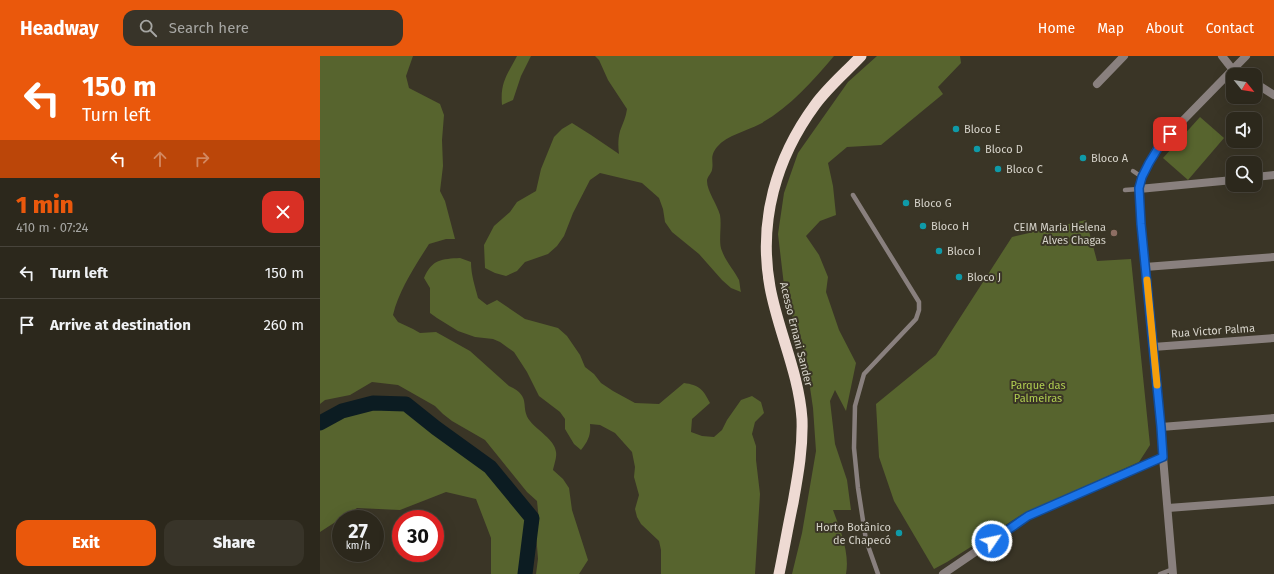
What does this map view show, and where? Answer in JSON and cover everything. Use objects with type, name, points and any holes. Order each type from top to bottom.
[{"type":"highway","name":"Acesso Ernani Sander","points":[[779,574],[800,464],[802,441],[799,398],[770,287],[766,246],[769,211],[776,178],[790,146],[802,125],[816,104],[861,56]]},
{"type":"street","points":[[1097,84],[1124,56]]},
{"type":"street","points":[[1222,56],[1231,68]]},
{"type":"street","points":[[1235,68],[1246,56]]},
{"type":"street","points":[[1173,571],[1139,188],[1142,177],[1160,145],[1226,77]]},
{"type":"street","points":[[1262,87],[1274,95]]},
{"type":"street","points":[[1262,176],[1274,175]]},
{"type":"street","points":[[1139,188],[1226,181]]},
{"type":"street","points":[[1145,267],[1274,257]]},
{"type":"street","name":"Rua Victor Palma","points":[[1153,347],[1274,338]]},
{"type":"street","points":[[1161,427],[1274,418]]},
{"type":"street","points":[[943,574],[1028,516],[1163,457]]},
{"type":"street","points":[[1168,508],[1274,500]]},
{"type":"lane","points":[[1133,171],[1142,177]]},
{"type":"lane","points":[[1125,190],[1139,188]]},
{"type":"lane","points":[[853,195],[919,302],[919,310],[916,319],[864,374],[855,406],[854,448],[858,488],[866,540],[878,574]]},
{"type":"lane","points":[[1160,574],[1173,571]]},
{"type":"green space","points":[[320,56],[413,56],[406,76],[409,88],[440,104],[444,115],[442,140],[443,166],[440,191],[445,201],[455,239],[446,239],[429,244],[403,287],[393,315],[398,322],[420,333],[436,332],[470,351],[509,386],[521,394],[525,411],[530,421],[549,439],[555,448],[556,456],[553,470],[563,479],[569,488],[572,510],[588,560],[579,574],[536,574],[538,559],[536,533],[539,521],[537,501],[527,492],[485,440],[452,421],[435,406],[398,385],[372,382],[350,395],[325,400],[320,404]]},
{"type":"green space","points":[[517,56],[531,56],[521,76],[513,100],[502,105],[503,85]]},
{"type":"green space","points":[[595,56],[834,56],[791,102],[760,124],[726,139],[717,147],[713,154],[712,170],[707,180],[707,185],[720,215],[721,248],[739,280],[741,292],[731,288],[699,254],[672,232],[665,222],[663,209],[659,198],[642,183],[600,173],[590,180],[573,213],[564,236],[557,246],[548,254],[525,262],[517,271],[506,276],[485,268],[484,245],[494,226],[510,212],[517,202],[536,191],[541,169],[554,137],[562,129],[572,123],[619,154],[619,134],[627,109],[608,80],[599,60]]},
{"type":"green space","points":[[877,56],[960,56],[961,63],[938,87],[943,94],[881,145],[847,147],[828,163],[833,186],[836,215],[820,221],[806,236],[819,255],[828,277],[826,292],[839,330],[856,363],[846,411],[835,390],[830,401],[835,444],[847,480],[851,510],[833,510],[844,541],[847,566],[846,574],[792,574],[802,533],[816,451],[813,408],[806,360],[785,294],[778,234],[784,193],[798,153],[848,82]]},
{"type":"green space","points":[[1200,117],[1224,138],[1188,180],[1163,158]]},
{"type":"green space","name":"Parque das Palmeiras","points":[[1086,220],[1097,261],[1131,259],[1150,445],[1139,462],[1021,515],[934,569],[894,501],[879,457],[876,404],[936,355],[1012,237]]},
{"type":"green space","points":[[460,258],[471,262],[472,276],[478,298],[487,305],[497,300],[525,319],[558,328],[567,336],[580,355],[585,367],[594,374],[601,383],[635,403],[659,404],[684,383],[700,388],[710,403],[692,419],[691,432],[702,436],[714,437],[722,430],[741,400],[752,396],[761,402],[764,413],[755,422],[752,434],[756,446],[760,494],[755,574],[661,574],[661,550],[659,541],[641,524],[635,509],[639,495],[634,477],[635,467],[632,452],[615,433],[600,425],[590,424],[590,431],[586,444],[581,450],[574,444],[565,429],[565,419],[560,412],[539,396],[527,372],[514,352],[493,339],[475,337],[458,331],[430,313],[430,288],[424,278],[427,272],[430,267],[438,261]]},
{"type":"green space","points":[[373,403],[406,404],[490,467],[532,518],[525,574],[491,574],[491,538],[476,499],[446,492],[400,510],[357,508],[354,510],[332,510],[332,524],[320,532],[320,423],[342,411]]},
{"type":"waterway","points":[[320,423],[342,411],[373,403],[406,404],[490,467],[532,518],[525,574]]},
{"type":"slow traffic","points":[[1147,280],[1157,385]]},
{"type":"place","name":"Bloco E","points":[[956,129]]},
{"type":"place","name":"Bloco D","points":[[977,149]]},
{"type":"place","name":"Bloco A","points":[[1083,158]]},
{"type":"place","name":"Bloco C","points":[[998,169]]},
{"type":"place","name":"Bloco G","points":[[906,203]]},
{"type":"place","name":"Bloco H","points":[[923,226]]},
{"type":"place","name":"CEIM Maria Helena Alves Chagas","points":[[1114,233]]},
{"type":"place","name":"Bloco I","points":[[939,251]]},
{"type":"place","name":"Bloco J","points":[[959,277]]},
{"type":"place","name":"Horto Botânico de Chapecó","points":[[899,533]]},
{"type":"route","points":[[992,541],[1028,516],[1163,457],[1141,224],[1139,188],[1142,177],[1149,163],[1160,145],[1170,134]]}]
